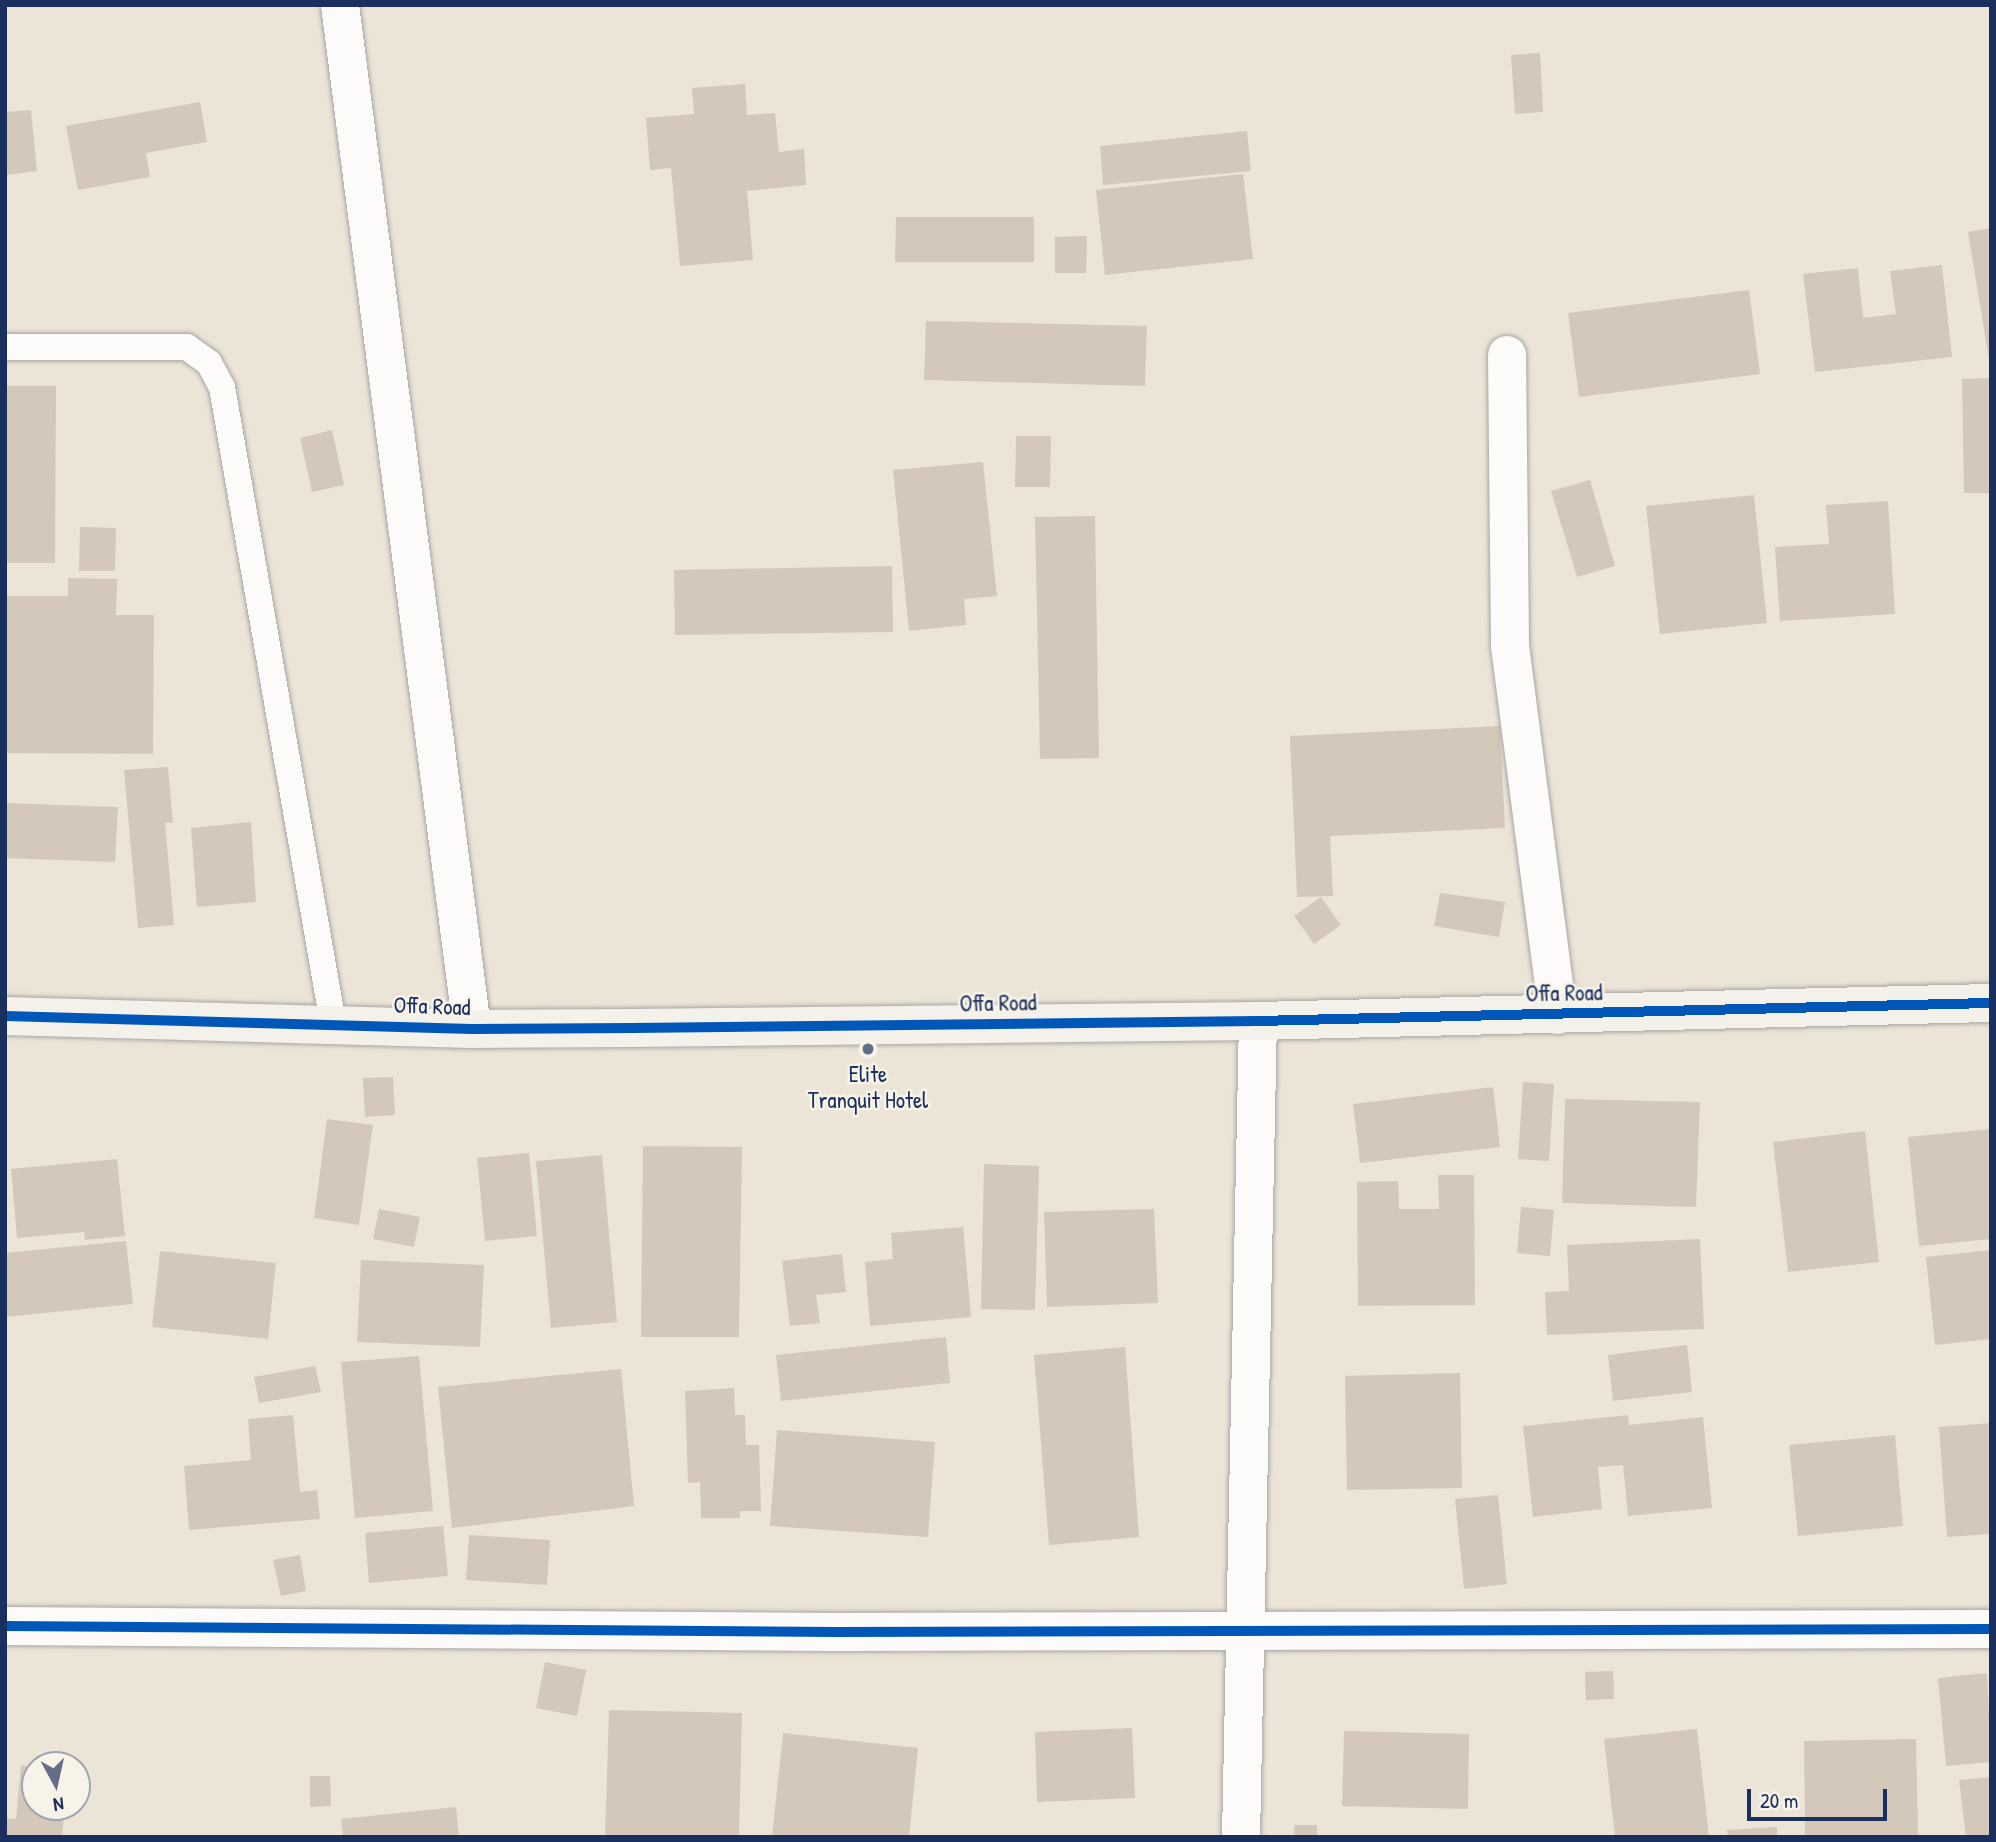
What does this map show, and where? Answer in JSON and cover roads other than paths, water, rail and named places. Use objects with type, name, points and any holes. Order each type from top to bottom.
[{"type":"street","points":[[340,5],[472,1029]]},
{"type":"street","points":[[1507,355],[1510,646],[1558,1015]]},
{"type":"street","name":"Offa Road","points":[[5,1016],[334,1023],[472,1029],[1258,1021],[1991,1003]]},
{"type":"street","points":[[1241,1837],[1258,1021]]},
{"type":"street","points":[[5,1626],[1245,1632],[1991,1629]]},
{"type":"lane","points":[[5,347],[187,347],[209,363],[222,387],[334,1023]]},
{"type":"place","name":"Elite Tranquit Hotel","points":[[868,1049]]}]
